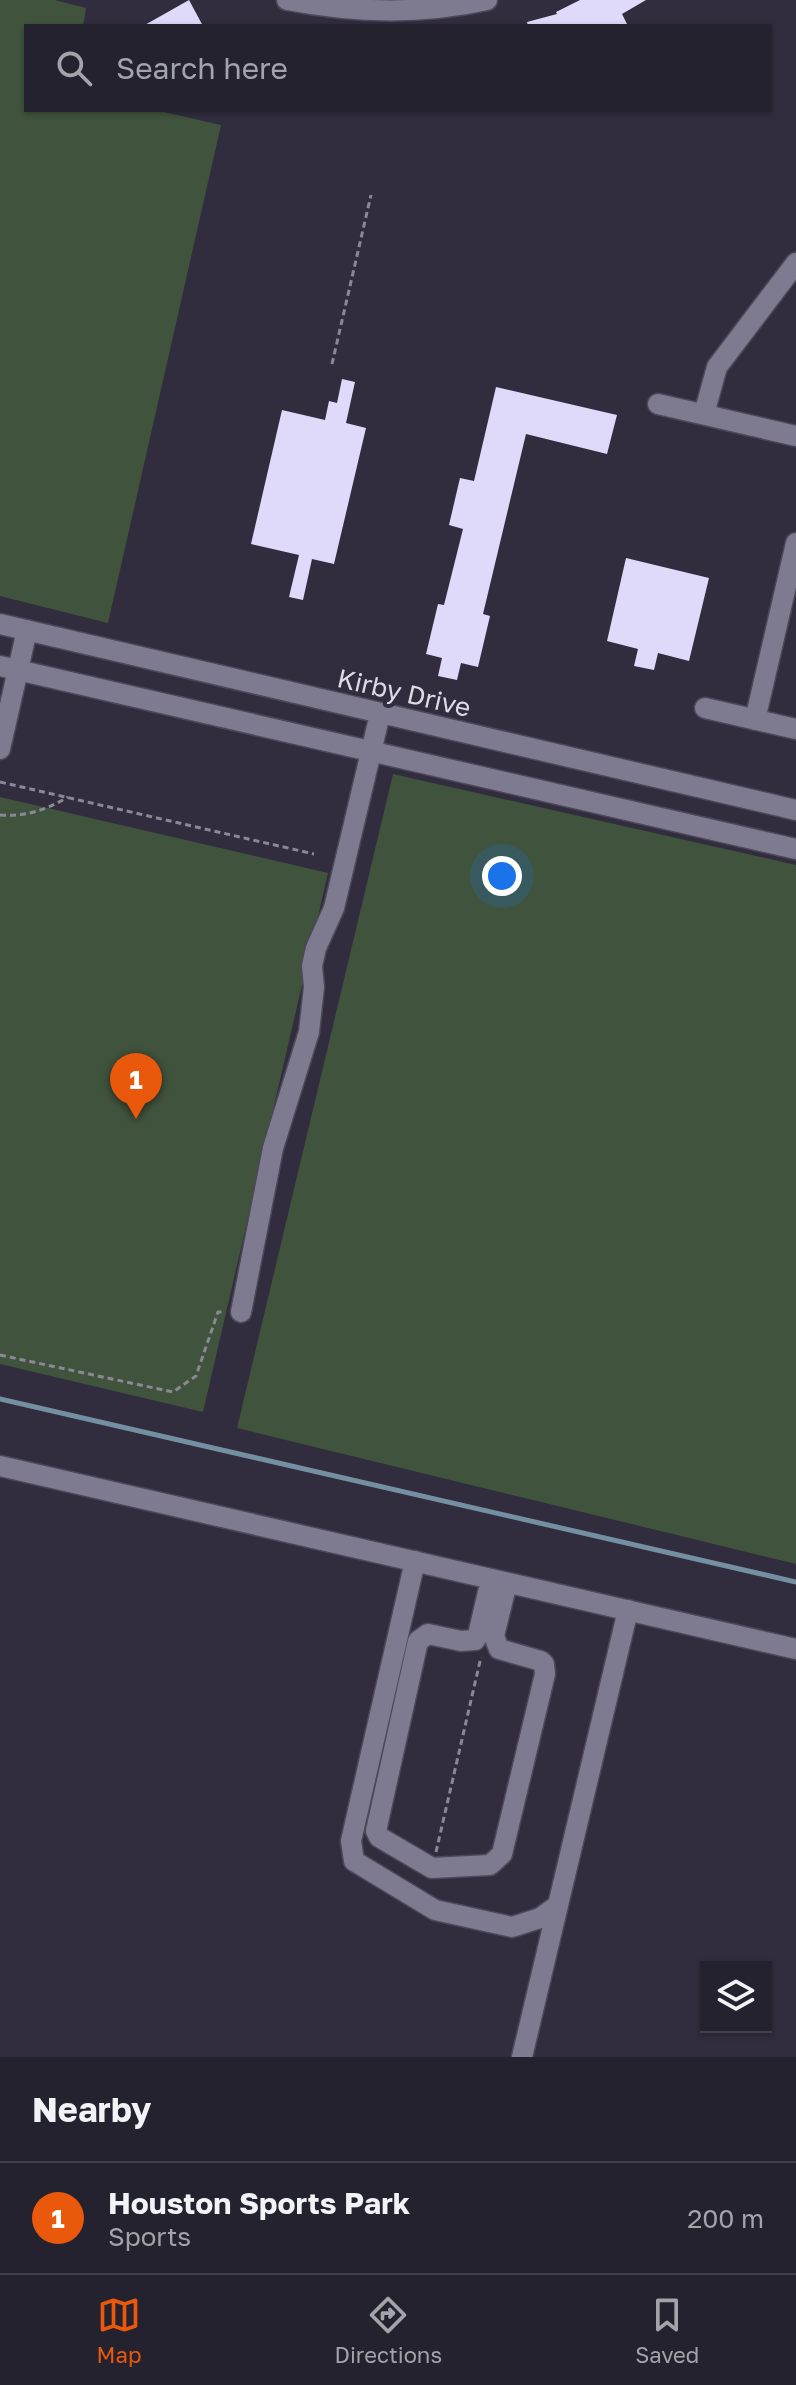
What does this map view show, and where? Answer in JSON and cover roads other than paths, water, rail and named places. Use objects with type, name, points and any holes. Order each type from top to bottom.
[{"type":"street","points":[[287,0],[360,11],[458,6],[487,0]]},
{"type":"street","points":[[704,414],[717,367],[796,263]]},
{"type":"street","points":[[658,404],[796,436]]},
{"type":"street","points":[[755,720],[796,543]]},
{"type":"street","name":"Kirby Drive","points":[[0,624],[796,810]]},
{"type":"street","points":[[0,749],[9,668],[27,630]]},
{"type":"street","points":[[9,668],[796,849]]},
{"type":"street","points":[[705,708],[796,729]]},
{"type":"street","points":[[241,1312],[273,1148],[309,1032],[314,998],[312,966],[334,908],[380,714]]},
{"type":"street","points":[[640,812],[647,776]]},
{"type":"street","points":[[0,1466],[796,1649]]},
{"type":"street","points":[[415,1561],[351,1841],[354,1861],[435,1910],[512,1927],[540,1918],[558,1905]]},
{"type":"street","points":[[499,1583],[505,1591],[494,1636],[499,1649],[541,1661],[545,1669],[526,1754],[502,1854],[490,1865],[432,1868],[379,1837],[376,1831],[418,1641],[428,1634],[461,1641],[475,1640],[488,1592],[499,1583]]},
{"type":"street","points":[[522,2057],[628,1610]]},
{"type":"waterway","points":[[0,1399],[796,1582]]},
{"type":"place","name":"Houston Sports Park","points":[[136,1119]]}]
